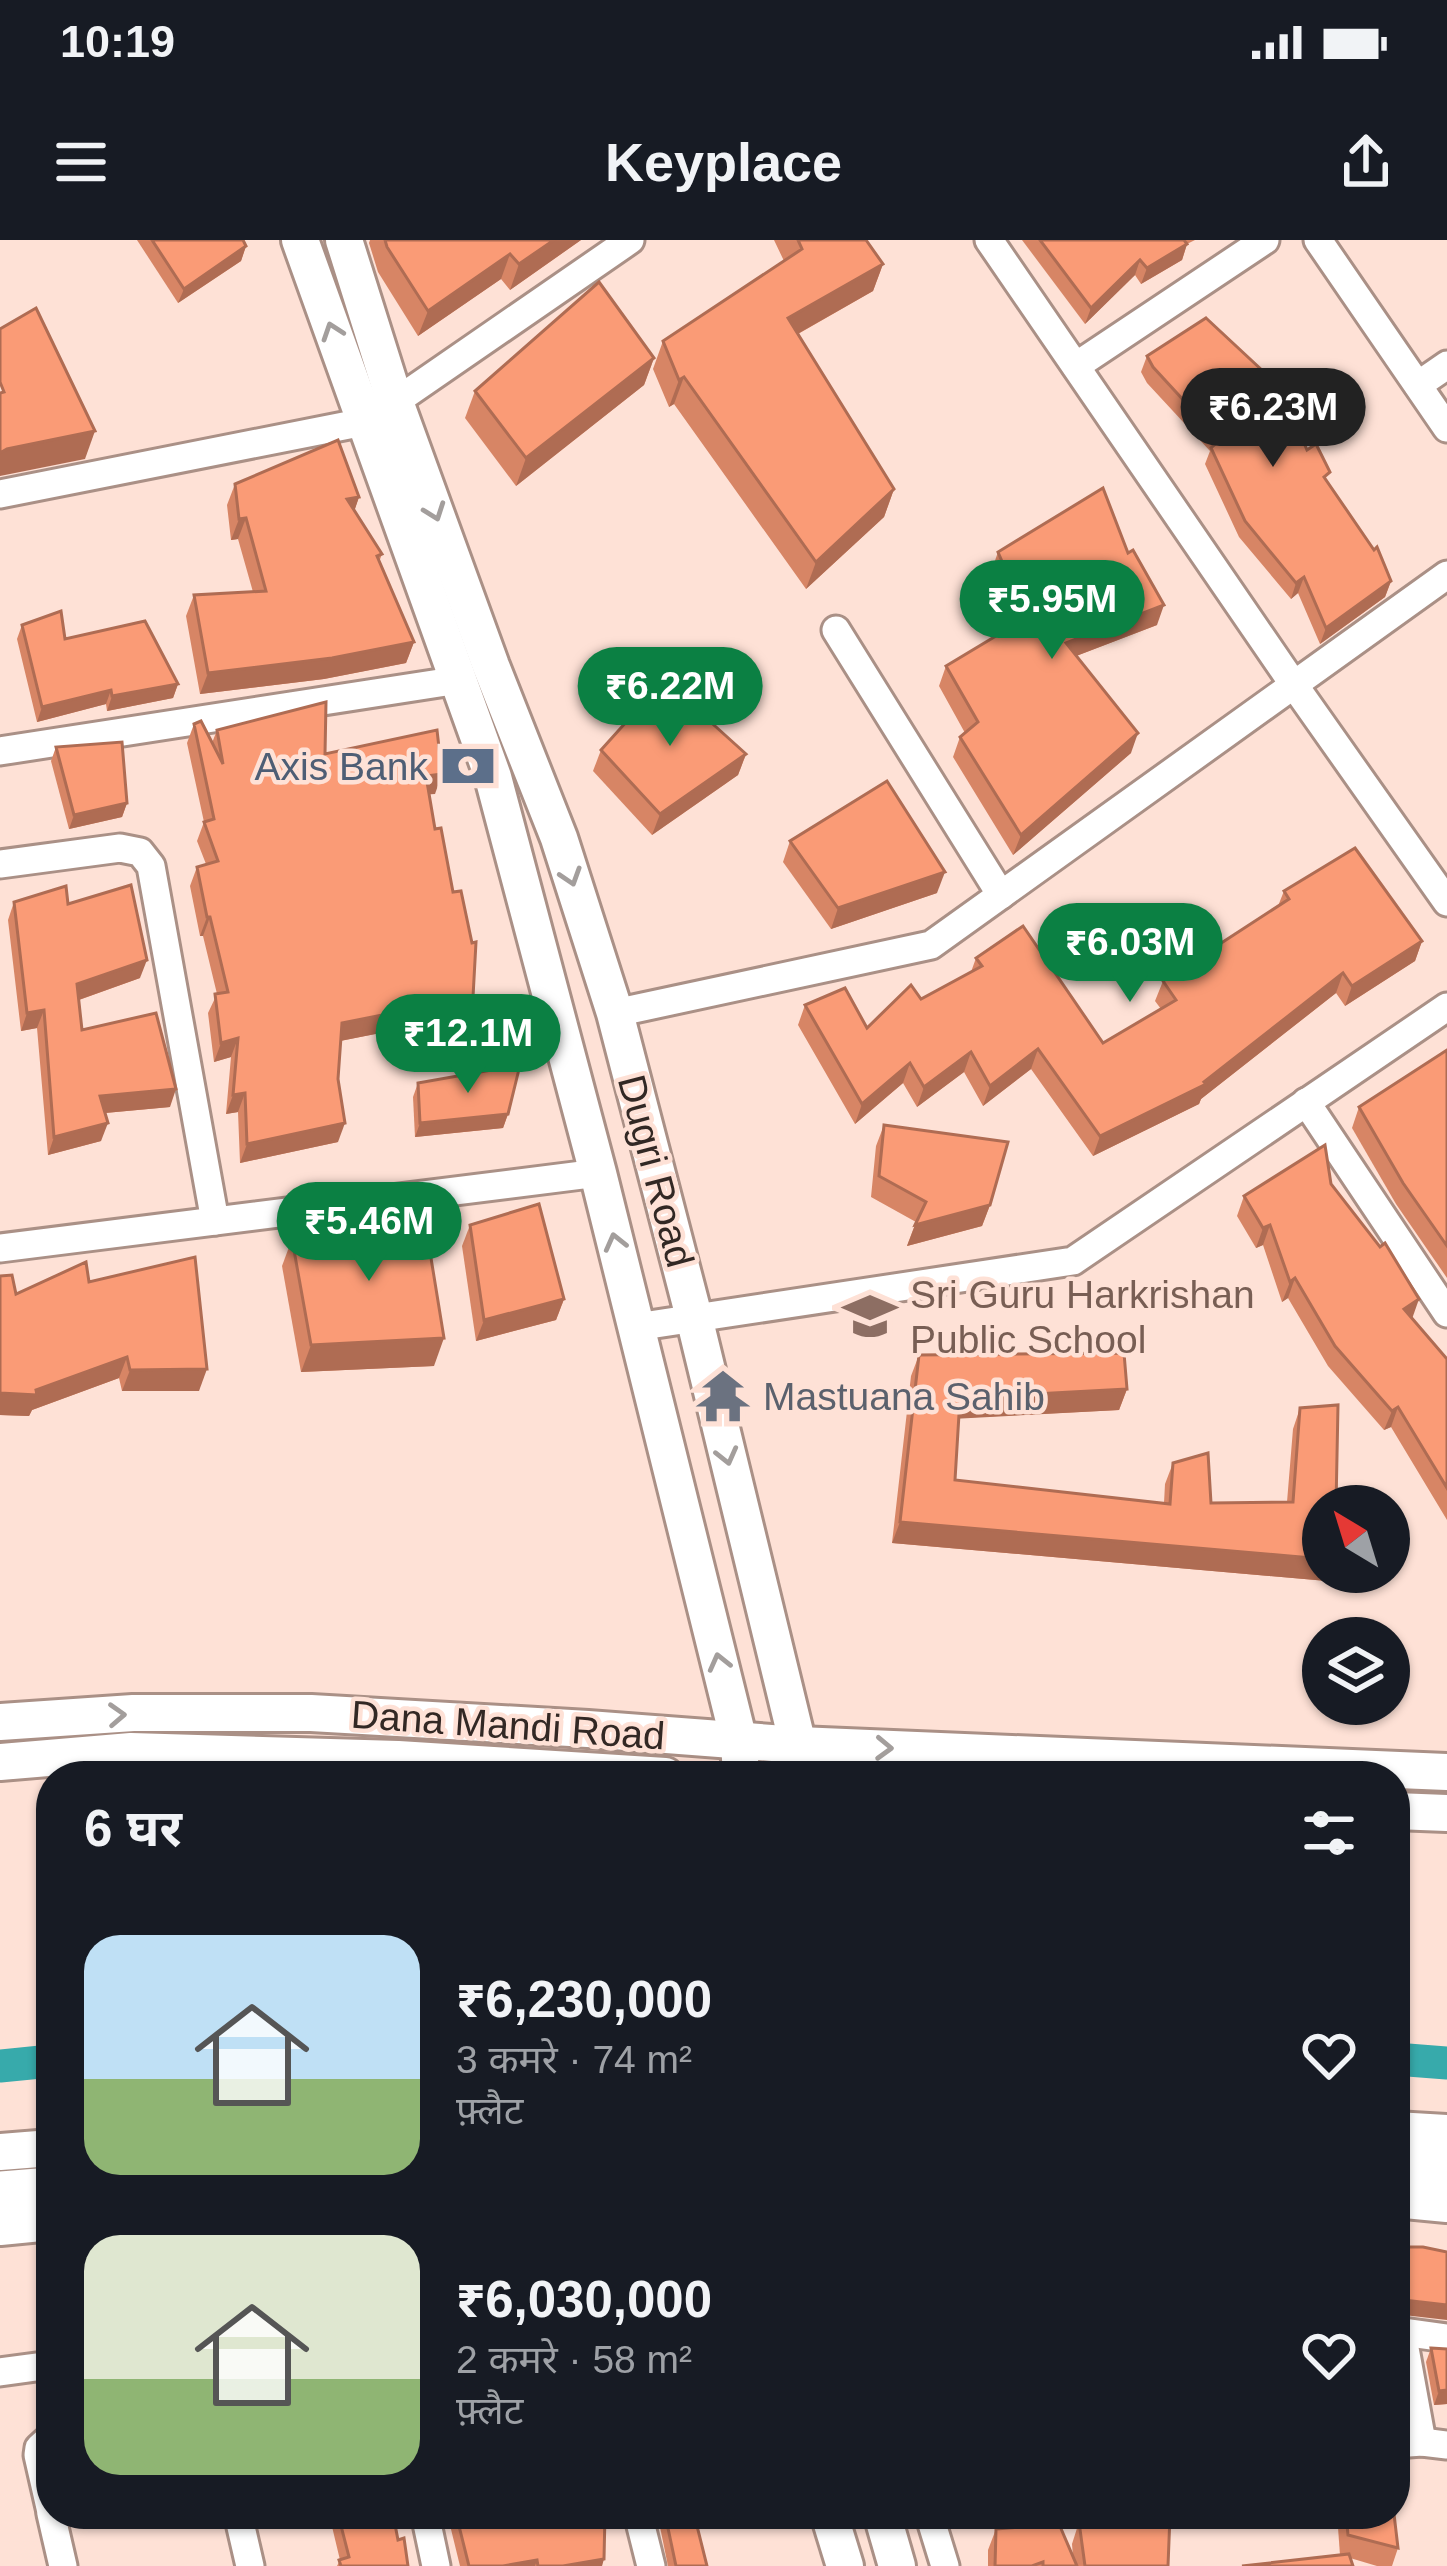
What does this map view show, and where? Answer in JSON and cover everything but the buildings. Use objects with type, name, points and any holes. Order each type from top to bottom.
[{"type":"highway","points":[[1410,2167],[1447,2171]]},
{"type":"highway","points":[[0,2194],[36,2191]]},
{"type":"street","name":"Dugri Road","points":[[300,240],[491,666],[559,838],[615,1013],[694,1317],[798,1761]]},
{"type":"street","name":"Dugri Road","points":[[344,240],[379,412],[493,777],[598,1173],[740,1758]]},
{"type":"street","points":[[0,494],[379,412],[630,240]]},
{"type":"street","points":[[989,240],[1447,902]]},
{"type":"street","points":[[1076,366],[1265,240]]},
{"type":"street","points":[[1318,240],[1447,428]]},
{"type":"street","points":[[1418,385],[1447,365]]},
{"type":"street","points":[[615,1013],[932,945],[1447,575]]},
{"type":"street","points":[[836,630],[1001,895]]},
{"type":"street","points":[[0,751],[459,680]]},
{"type":"street","points":[[0,864],[120,848],[140,852],[152,866],[215,1221]]},
{"type":"street","points":[[636,1327],[1073,1261],[1447,1007]]},
{"type":"street","points":[[1306,1102],[1447,1313]]},
{"type":"street","points":[[0,1248],[598,1173]]},
{"type":"street","name":"Dana Mandi Road","points":[[0,1722],[133,1714],[311,1714],[588,1729],[740,1758],[798,1761]]},
{"type":"street","points":[[0,1762],[131,1751],[429,1761]]},
{"type":"street","name":"Dana Mandi Road","points":[[1410,1771],[1447,1772]]},
{"type":"street","points":[[1410,1811],[1447,1813]]},
{"type":"street","points":[[1410,2131],[1447,2133]]},
{"type":"street","points":[[0,2152],[36,2149]]},
{"type":"street","points":[[1410,2200],[1447,2204]]},
{"type":"street","points":[[0,2227],[36,2223]]},
{"type":"street","points":[[1410,2333],[1447,2338]]},
{"type":"street","points":[[0,2372],[36,2367]]},
{"type":"street","points":[[1410,2388],[1421,2444]]},
{"type":"street","points":[[55,2529],[63,2566]]},
{"type":"street","points":[[241,2529],[250,2566]]},
{"type":"street","points":[[428,2529],[436,2566]]},
{"type":"street","points":[[642,2529],[651,2566]]},
{"type":"street","points":[[834,2529],[845,2566]]},
{"type":"street","points":[[886,2529],[897,2566]]},
{"type":"street","points":[[934,2529],[945,2566]]},
{"type":"waterway","points":[[1410,2060],[1447,2063]]},
{"type":"waterway","points":[[0,2066],[36,2062]]},
{"type":"place","name":"Axis Bank","points":[[468,766]]},
{"type":"place","name":"Sri Guru Harkrishan Public School","points":[[870,1316]]},
{"type":"place","name":"Mastuana Sahib","points":[[723,1396]]}]
